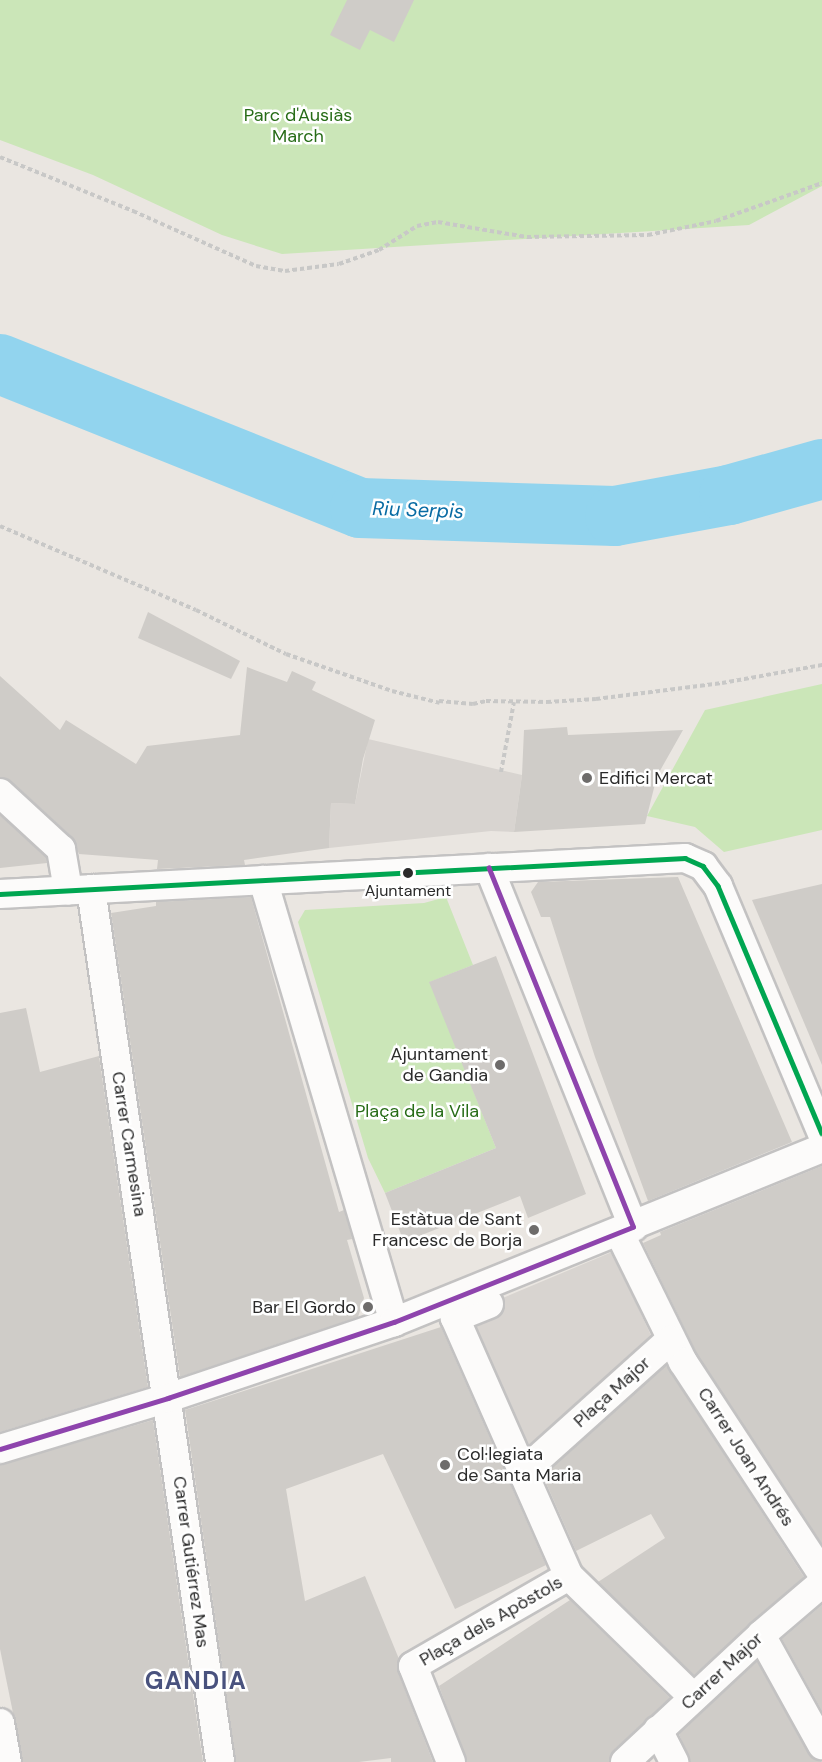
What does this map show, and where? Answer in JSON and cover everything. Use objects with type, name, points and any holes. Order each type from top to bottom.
[{"type":"street","name":"Carrer Carmesina","points":[[0,793],[61,849],[80,890],[168,1398]]},
{"type":"street","points":[[0,894],[685,858],[704,866],[718,886],[822,1133]]},
{"type":"street","points":[[489,868],[626,1235],[670,1340]]},
{"type":"street","points":[[263,880],[394,1322]]},
{"type":"street","points":[[0,1449],[168,1398],[394,1322],[451,1310],[822,1148]]},
{"type":"street","points":[[451,1310],[569,1576],[693,1697]]},
{"type":"street","name":"Plaça Major","points":[[522,1473],[670,1340]]},
{"type":"street","name":"Carrer Joan Andrés","points":[[670,1340],[822,1574]]},
{"type":"street","name":"Carrer Gutiérrez Mas","points":[[168,1398],[220,1762]]},
{"type":"street","name":"Plaça dels Apòstols","points":[[451,1762],[413,1666],[569,1576]]},
{"type":"street","name":"Carrer Major","points":[[625,1762],[761,1635],[822,1583]]},
{"type":"street","points":[[761,1635],[822,1745]]},
{"type":"street","points":[[0,1723],[7,1762]]},
{"type":"street","points":[[658,1730],[674,1762]]},
{"type":"path","points":[[0,157],[133,211],[256,266],[285,271],[339,264],[379,250],[417,225],[438,222],[527,237],[648,235],[716,221],[822,183]]},
{"type":"path","points":[[0,526],[196,610],[286,654],[338,673],[440,703],[439,701],[473,704],[486,700],[514,702],[596,699],[722,683],[822,665]]},
{"type":"path","points":[[501,772],[514,702]]},
{"type":"green space","name":"Parc d'Ausiàs March","points":[[0,0],[822,0],[822,186],[749,225],[282,254],[222,235],[93,175],[0,140]]},
{"type":"green space","points":[[822,684],[822,830],[724,852],[695,827],[647,816],[705,710]]},
{"type":"green space","name":"Plaça de la Vila","points":[[446,897],[473,965],[430,982],[496,1148],[385,1193],[368,1158],[298,922],[305,910],[424,903]]},
{"type":"shaded area","points":[[368,739],[522,775],[514,832],[491,831],[329,848],[331,803],[355,804]]},
{"type":"shaded area","points":[[612,1252],[662,1359],[525,1480],[455,1318]]},
{"type":"building","points":[[347,0],[414,0],[394,42],[370,30],[360,50],[330,35]]},
{"type":"building","points":[[148,612],[240,661],[231,679],[138,638]]},
{"type":"building","points":[[247,667],[287,682],[292,671],[316,682],[312,690],[375,720],[363,759],[355,804],[331,803],[329,848],[244,860],[245,865],[157,869],[158,860],[79,854],[72,837],[11,781],[0,777],[0,676],[60,730],[66,720],[136,764],[147,746],[240,735]]},
{"type":"building","points":[[567,727],[568,735],[683,730],[657,776],[645,824],[514,832],[522,775],[524,730]]},
{"type":"building","points":[[0,815],[46,857],[47,863],[0,868]]},
{"type":"building","points":[[678,877],[792,1142],[648,1201],[595,1057],[550,917],[541,917],[531,892],[538,882]]},
{"type":"building","points":[[822,884],[822,1065],[752,900]]},
{"type":"building","points":[[251,897],[339,1212],[344,1210],[351,1234],[352,1239],[347,1240],[364,1298],[358,1317],[180,1377],[111,913],[156,906],[156,902]]},
{"type":"building","name":"Ajuntament de Gandia","points":[[496,956],[586,1194],[528,1218],[520,1196],[404,1242],[385,1193],[496,1148],[429,982]]},
{"type":"building","points":[[26,1008],[40,1072],[99,1056],[148,1387],[0,1432],[0,1013]]},
{"type":"building","points":[[822,1166],[822,1544],[697,1354],[643,1243],[661,1235],[660,1232]]},
{"type":"building","points":[[441,1327],[546,1565],[455,1609],[383,1454],[286,1489],[305,1601],[365,1576],[399,1659],[398,1672],[433,1762],[391,1762],[391,1758],[359,1762],[236,1762],[185,1410]]},
{"type":"building","points":[[666,1365],[804,1577],[694,1675],[598,1582],[665,1538],[651,1514],[576,1551],[543,1476]]},
{"type":"building","points":[[153,1420],[203,1762],[23,1762],[0,1649],[0,1465]]},
{"type":"building","points":[[570,1600],[670,1698],[614,1750],[609,1762],[467,1762],[439,1686]]},
{"type":"building","points":[[822,1605],[822,1711],[782,1639]]},
{"type":"building","points":[[757,1661],[808,1753],[822,1762],[690,1762],[679,1734]]},
{"type":"waterway","name":"Riu Serpis","points":[[0,364],[360,508],[615,516],[729,495],[822,469]]},
{"type":"transit line","points":[[0,894],[685,858],[703,866],[718,886],[822,1133]]},
{"type":"transit line","points":[[0,1449],[168,1398],[394,1322],[633,1227],[489,868]]},
{"type":"place","name":"Edifici Mercat","points":[[587,778]]},
{"type":"place","name":"Ajuntament","points":[[408,873]]},
{"type":"place","name":"Ajuntament de Gandia","points":[[500,1065]]},
{"type":"place","name":"Estàtua de Sant Francesc de Borja","points":[[534,1230]]},
{"type":"place","name":"Bar El Gordo","points":[[368,1307]]},
{"type":"place","name":"Col·legiata de Santa Maria","points":[[445,1465]]},
{"type":"district","name":"GANDIA","points":[[196,1681]]}]
